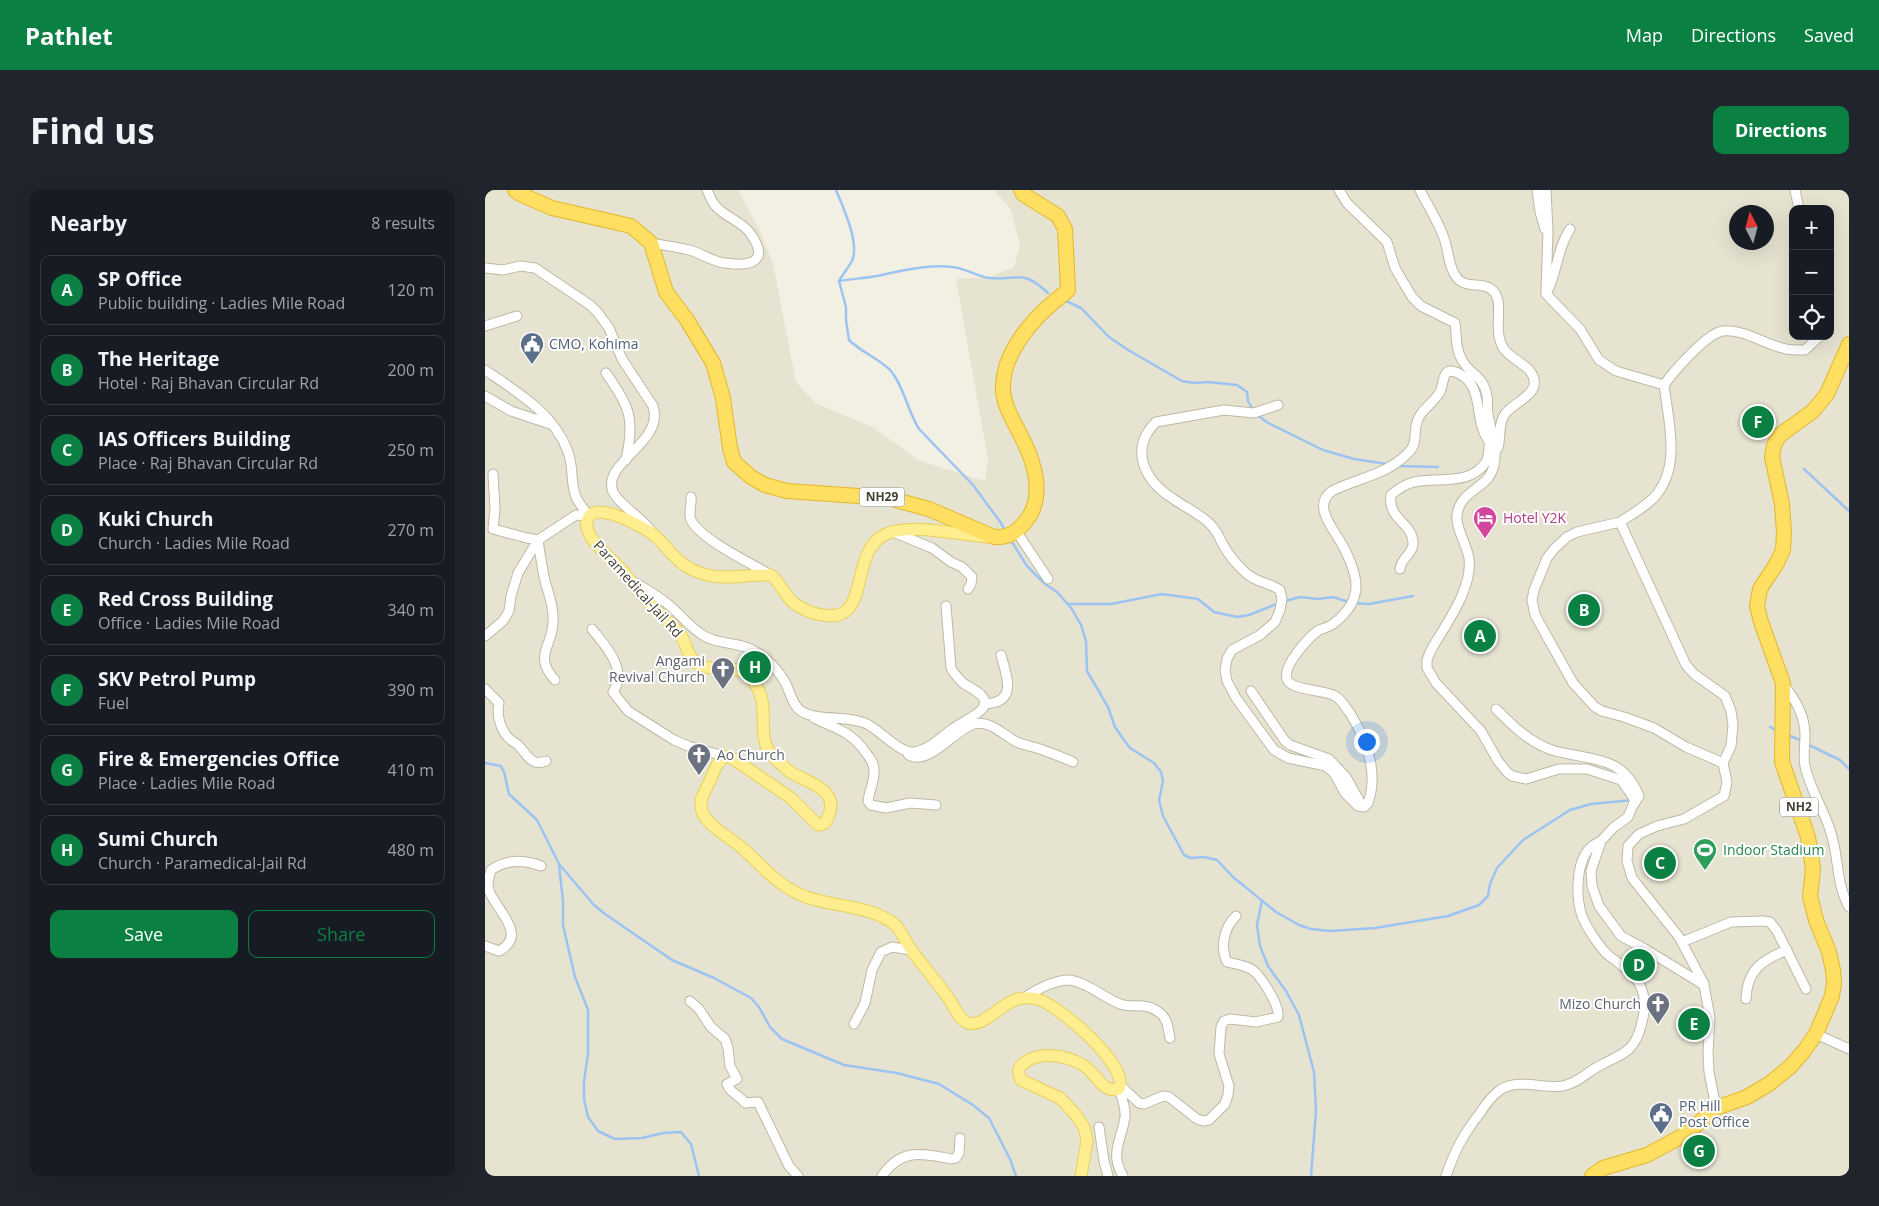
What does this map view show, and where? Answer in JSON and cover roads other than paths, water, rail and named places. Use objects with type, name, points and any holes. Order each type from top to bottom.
[{"type":"highway","points":[[515,190],[552,208],[631,226],[651,243]]},
{"type":"highway","points":[[994,537],[1007,537],[1016,531],[1032,513],[1037,493],[1035,471],[1023,439],[1005,403],[1003,385],[1006,366],[1015,347],[1032,323],[1048,306],[1068,290],[1069,277],[1065,255],[1065,229],[1059,216],[1023,194],[1021,190]]},
{"type":"highway","name":"NH29","points":[[651,243],[666,292],[687,320],[713,363],[723,398],[730,448],[734,462],[739,468],[765,484],[787,491],[888,498],[929,509],[994,537]]},
{"type":"highway","name":"NH2","points":[[1592,1176],[1603,1168],[1647,1155],[1686,1134],[1716,1108],[1747,1096],[1769,1084],[1790,1067],[1816,1034],[1832,996],[1835,983],[1833,970],[1829,952],[1816,920],[1810,896],[1813,869],[1808,837],[1782,762],[1783,684],[1757,606],[1760,590],[1783,550],[1782,504],[1772,457],[1774,445],[1780,435],[1813,411],[1827,394],[1849,344]]},
{"type":"main road","points":[[589,516],[596,512],[602,512],[624,517],[654,535],[687,568],[709,575],[771,575],[793,603],[809,612],[830,616],[846,612],[855,600],[864,559],[872,543],[886,534],[920,529],[994,537]]},
{"type":"main road","name":"Paramedical-Jail Rd","points":[[589,516],[587,521],[589,535],[681,636],[694,661],[702,666],[737,670],[747,675],[758,687],[764,706],[765,741],[770,753],[791,772],[815,783],[823,790],[831,802],[831,811],[826,822],[820,825],[814,823],[791,798],[739,762],[724,756]]},
{"type":"main road","points":[[724,756],[717,765],[701,800],[703,814],[742,848],[771,877],[807,897],[864,909],[894,923],[911,950],[950,1000],[962,1020],[967,1023],[974,1023],[984,1019],[1005,1004],[1017,999],[1036,998],[1074,1022],[1110,1060],[1120,1079],[1120,1088],[1113,1091],[1106,1088],[1084,1065],[1053,1056],[1038,1057],[1022,1065],[1019,1069],[1021,1080],[1060,1098],[1084,1127],[1087,1141],[1081,1176]]},
{"type":"street","points":[[651,243],[694,251],[725,264],[750,263],[757,259],[760,254],[759,248],[749,232],[714,204],[707,190]]},
{"type":"street","points":[[1339,190],[1347,203],[1387,242],[1395,268],[1411,298],[1421,306],[1455,323],[1455,344],[1462,362],[1481,379],[1485,386],[1488,414],[1494,439],[1487,460],[1478,470],[1467,476],[1449,480],[1414,482],[1391,495],[1391,507],[1394,515],[1409,531],[1413,544],[1400,569]]},
{"type":"street","points":[[1420,190],[1442,232],[1456,276],[1467,284],[1486,286],[1496,295],[1499,338],[1508,354],[1529,369],[1535,386],[1532,391],[1504,414],[1495,459],[1488,477],[1472,490],[1459,507],[1456,517],[1469,558],[1468,570],[1460,600],[1430,652],[1427,668],[1436,683],[1481,731],[1498,761],[1512,776],[1526,779],[1559,769],[1587,769],[1621,780],[1635,800],[1628,817],[1587,851],[1580,868],[1579,898],[1582,915],[1592,933],[1606,953],[1635,978],[1642,992],[1645,1008],[1641,1028],[1634,1043],[1620,1056],[1603,1063],[1571,1084],[1543,1087],[1517,1085],[1499,1090],[1466,1131],[1458,1145],[1446,1176]]},
{"type":"street","points":[[1537,190],[1540,212],[1548,239]]},
{"type":"street","points":[[1546,190],[1548,239],[1546,294],[1580,329],[1599,360],[1616,371],[1664,384]]},
{"type":"street","points":[[1795,190],[1798,205]]},
{"type":"street","points":[[1546,294],[1553,281],[1562,242],[1570,229]]},
{"type":"street","points":[[485,268],[503,270],[520,266],[535,268],[550,280],[581,298],[598,312],[609,328],[622,359],[655,412],[655,420],[651,430],[615,472],[612,486],[613,491],[616,497],[644,521],[654,535]]},
{"type":"street","points":[[485,326],[517,316]]},
{"type":"street","points":[[1723,763],[1686,747],[1654,728],[1595,707],[1573,683],[1535,615],[1532,600],[1534,590],[1547,558],[1567,537],[1577,532],[1620,522],[1657,495],[1666,477],[1671,456],[1664,384],[1680,364],[1712,337],[1723,331],[1739,333],[1786,349],[1805,350],[1816,340]]},
{"type":"street","points":[[485,370],[529,400],[543,413],[561,438],[568,452],[576,496],[589,516]]},
{"type":"street","points":[[1278,405],[1254,413],[1224,410],[1196,416],[1180,416],[1156,422],[1145,437],[1141,449],[1142,462],[1155,485],[1171,498],[1204,519],[1217,531],[1231,556],[1248,575],[1280,590],[1282,598],[1275,622],[1260,635],[1232,650],[1227,659],[1225,670],[1227,680],[1236,698],[1278,754],[1288,758],[1327,766],[1334,773],[1352,802],[1362,807],[1369,803],[1371,796],[1371,770],[1367,744],[1353,719],[1344,704],[1333,694],[1289,684],[1286,678],[1286,672],[1293,657],[1319,630],[1340,618],[1352,603],[1355,595],[1354,572],[1345,549],[1324,513],[1323,500],[1326,495],[1340,487],[1388,469],[1408,454],[1415,445],[1416,426],[1419,420],[1427,406],[1439,394],[1445,375],[1448,371],[1452,370],[1467,380],[1473,389],[1484,434],[1491,445],[1495,459]]},
{"type":"street","points":[[607,373],[620,393],[631,422],[626,461]]},
{"type":"street","points":[[485,396],[511,411],[551,424]]},
{"type":"street","points":[[493,474],[495,509],[493,529],[539,540]]},
{"type":"street","points":[[691,497],[689,512],[696,528],[725,549],[771,575]]},
{"type":"street","points":[[485,636],[503,621],[509,611],[517,573],[539,540],[576,515],[589,516]]},
{"type":"street","points":[[1620,522],[1686,665],[1725,696],[1731,711],[1733,725],[1731,746],[1723,763],[1727,782],[1724,796],[1684,819],[1657,826],[1639,834],[1628,846],[1627,860],[1632,878],[1682,942],[1704,984],[1710,1018],[1709,1072],[1716,1108]]},
{"type":"street","points":[[1016,531],[1048,579]]},
{"type":"street","points":[[892,532],[924,544],[962,567],[972,577],[968,589]]},
{"type":"street","points":[[539,540],[542,567],[553,607],[553,624],[544,657],[555,680]]},
{"type":"street","points":[[629,580],[647,589],[705,636],[756,652],[775,669],[784,681],[796,706],[805,714],[845,732],[861,745],[873,762],[875,769],[868,796],[868,801],[871,805],[886,808],[910,803],[936,805]]},
{"type":"street","points":[[905,750],[913,752],[923,749],[982,709],[984,704],[983,698],[979,693],[965,684],[954,674],[951,668],[946,606]]},
{"type":"street","points":[[592,629],[613,656],[618,678],[617,686],[613,692],[628,711],[681,744],[724,756]]},
{"type":"street","points":[[984,704],[999,701],[1007,691],[1009,682],[1001,655]]},
{"type":"street","points":[[1783,684],[1801,711],[1805,732],[1803,757],[1811,789],[1827,818],[1832,835],[1839,882],[1849,907]]},
{"type":"street","points":[[485,689],[499,703],[498,718],[510,740],[517,744],[529,759],[539,762],[546,761]]},
{"type":"street","points":[[1251,691],[1285,741],[1290,745],[1329,759],[1346,777],[1362,807]]},
{"type":"street","points":[[1496,709],[1511,724],[1551,750],[1608,762],[1623,773],[1634,785],[1639,796],[1632,806]]},
{"type":"street","points":[[805,714],[833,716],[866,723],[911,756],[919,757],[927,755],[963,728],[980,722],[989,725],[1015,742],[1039,748],[1073,762]]},
{"type":"street","points":[[1601,841],[1591,871],[1592,886],[1599,906],[1621,936],[1645,948],[1704,984]]},
{"type":"street","points":[[485,946],[499,951],[510,942],[512,935],[509,922],[489,892],[488,883],[491,870],[499,865],[517,860],[541,866]]},
{"type":"street","points":[[1120,1088],[1139,1103],[1144,1104],[1163,1096],[1169,1097],[1197,1119],[1203,1121],[1215,1116],[1225,1104],[1229,1086],[1219,1054],[1221,1027],[1225,1021],[1230,1019],[1256,1022],[1271,1020],[1278,1017],[1279,1012],[1259,976],[1244,966],[1227,962],[1224,947],[1226,930],[1231,921],[1237,916]]},
{"type":"street","points":[[1682,942],[1731,922],[1763,921],[1774,926],[1806,989]]},
{"type":"street","points":[[854,1024],[865,1003],[872,970],[881,952],[892,947],[911,950]]},
{"type":"street","points":[[1746,999],[1749,980],[1759,966],[1771,957],[1787,950]]},
{"type":"street","points":[[1024,998],[1051,984],[1068,980],[1076,982],[1121,1004],[1147,1006],[1162,1014],[1167,1022],[1170,1038]]},
{"type":"street","points":[[690,1001],[699,1009],[711,1027],[721,1034],[727,1044],[730,1066],[737,1079],[727,1084],[728,1088],[741,1096],[745,1103],[758,1102],[789,1166],[798,1176]]},
{"type":"street","points":[[1816,1034],[1849,1049]]},
{"type":"street","points":[[1120,1088],[1125,1119],[1117,1144],[1117,1152],[1123,1176]]},
{"type":"street","points":[[1099,1127],[1108,1176]]},
{"type":"street","points":[[882,1176],[888,1168],[904,1156],[914,1154],[956,1158],[959,1153],[960,1138]]},
{"type":"waterway","points":[[836,190],[850,225],[854,245],[852,261],[839,281],[846,307],[849,340],[880,362],[895,376],[919,429],[973,485],[1006,532]]},
{"type":"waterway","points":[[839,281],[877,276],[914,268],[943,266],[966,270],[989,278],[1025,278],[1039,285],[1048,293]]},
{"type":"waterway","points":[[1064,300],[1081,308],[1109,337],[1182,381],[1237,385],[1247,392],[1248,401],[1253,410]]},
{"type":"waterway","points":[[1256,414],[1268,423],[1323,450],[1354,459],[1387,464]]},
{"type":"waterway","points":[[1399,466],[1438,467]]},
{"type":"waterway","points":[[1804,469],[1849,511]]},
{"type":"waterway","points":[[1010,539],[1027,566],[1045,584],[1057,592],[1072,609],[1081,625],[1086,641],[1087,671],[1108,707],[1115,727],[1124,740],[1130,748],[1154,763],[1161,772],[1163,781],[1159,800],[1163,816],[1184,855],[1191,858],[1204,857],[1217,860],[1233,877],[1276,912],[1299,925],[1311,929],[1330,931],[1375,928],[1448,916],[1479,905],[1488,896],[1490,884],[1497,868],[1523,840],[1570,810],[1591,804],[1633,800]]},
{"type":"waterway","points":[[1068,604],[1111,604],[1162,594],[1198,599],[1214,612],[1237,617],[1249,615],[1279,603]]},
{"type":"waterway","points":[[1285,601],[1300,597],[1318,599],[1333,597],[1352,603],[1369,604],[1413,596]]},
{"type":"waterway","points":[[1770,727],[1774,729]]},
{"type":"waterway","points":[[1790,736],[1800,740]]},
{"type":"waterway","points":[[1809,745],[1840,760],[1849,769]]},
{"type":"waterway","points":[[485,763],[501,766],[509,794],[537,820],[559,864],[594,905],[605,914],[672,960],[714,978],[751,998],[759,1007],[770,1027],[782,1039],[844,1065],[897,1073],[939,1084],[973,1105],[989,1118],[1010,1159],[1016,1176]]},
{"type":"waterway","points":[[559,865],[563,901],[563,925],[575,977],[588,1010],[588,1054],[584,1081],[584,1099],[588,1117],[598,1131],[615,1139],[642,1138],[663,1133],[681,1132],[691,1144],[699,1176]]},
{"type":"waterway","points":[[1262,900],[1257,925],[1260,946],[1268,966],[1286,991],[1299,1015],[1314,1072],[1316,1111],[1311,1176]]},
{"type":"place","name":"CMO, Kohima","points":[[532,365]]},
{"type":"place","name":"SKV Petrol Pump","points":[[1758,422]]},
{"type":"place","name":"Hotel Y2K","points":[[1485,539]]},
{"type":"place","name":"The Heritage","points":[[1584,610]]},
{"type":"place","name":"SP Office","points":[[1480,636]]},
{"type":"place","name":"Sumi Church","points":[[755,667]]},
{"type":"place","name":"Angami Revival Church","points":[[723,690]]},
{"type":"place","name":"Ao Church","points":[[699,776]]},
{"type":"place","name":"IAS Officers Building","points":[[1660,863]]},
{"type":"place","name":"Indoor Stadium","points":[[1705,871]]},
{"type":"place","name":"Kuki Church","points":[[1639,965]]},
{"type":"place","name":"Red Cross Building","points":[[1694,1024]]},
{"type":"place","name":"Mizo Church","points":[[1658,1025]]},
{"type":"place","name":"PR Hill Post Office","points":[[1661,1135]]},
{"type":"place","name":"Fire & Emergencies Office","points":[[1699,1151]]}]
